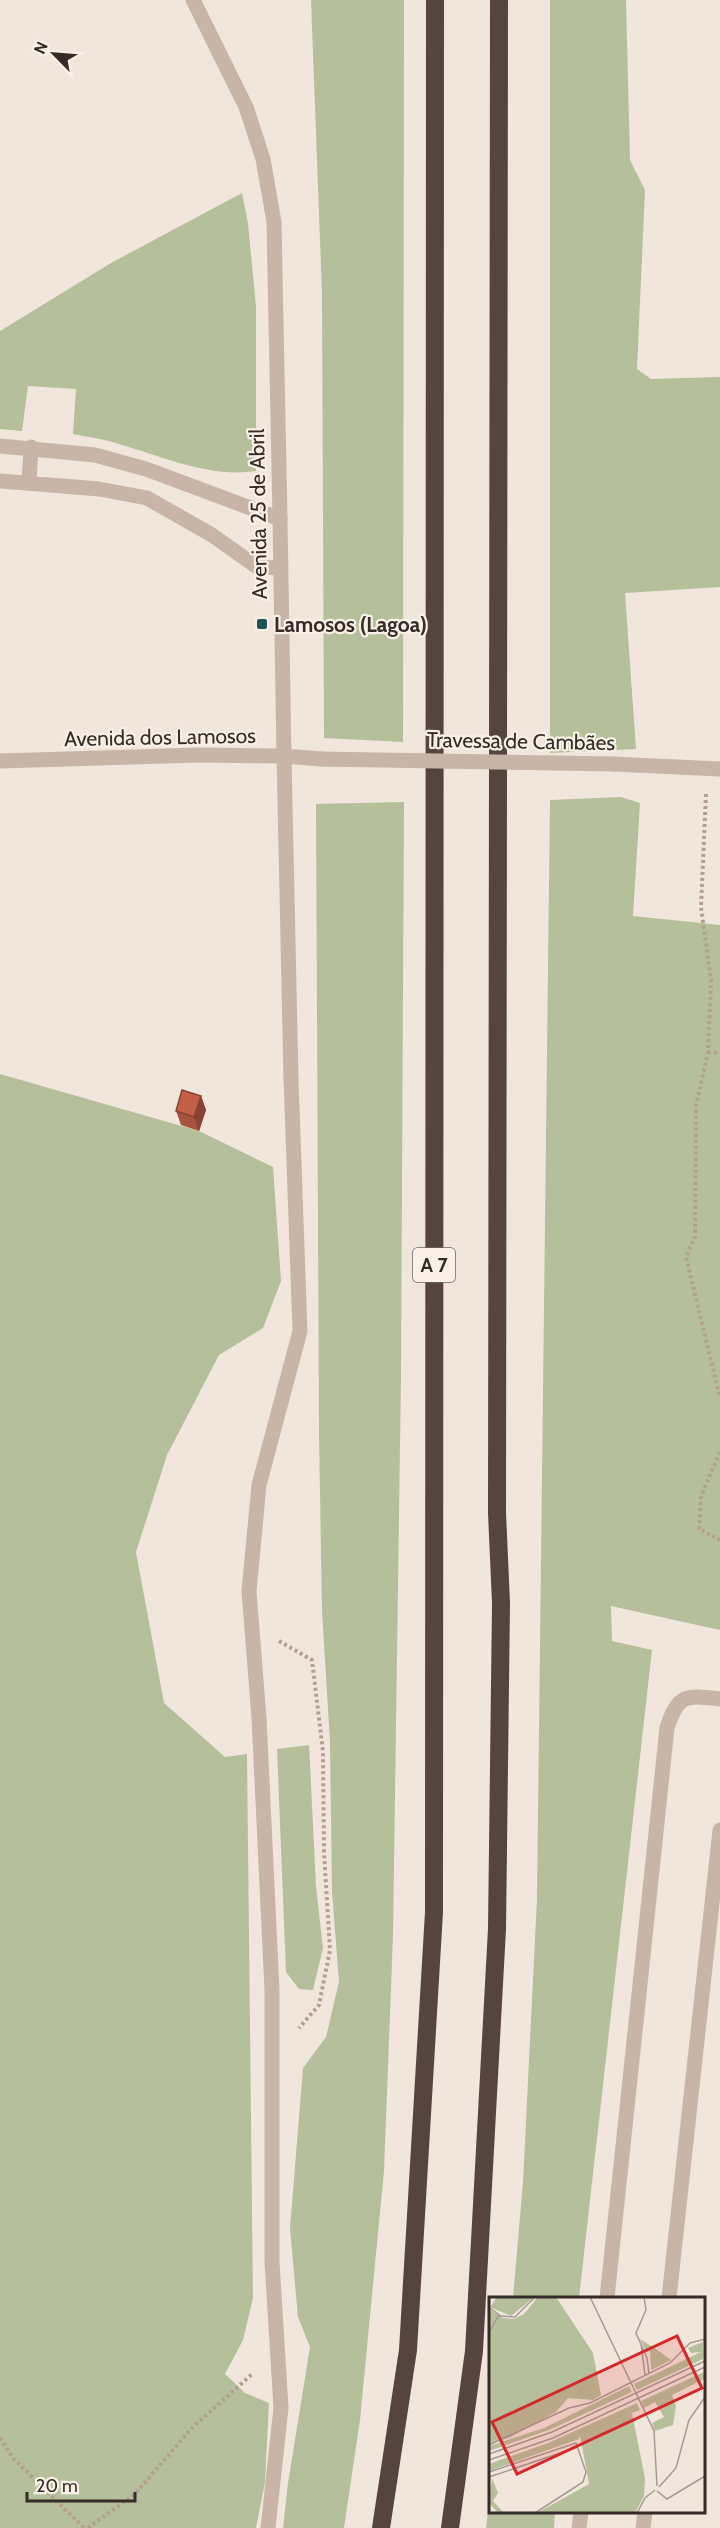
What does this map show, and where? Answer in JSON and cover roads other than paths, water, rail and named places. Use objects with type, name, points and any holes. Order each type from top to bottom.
[{"type":"highway","name":"A 7","points":[[381,2528],[408,2350],[434,1912],[435,0]]},
{"type":"highway","points":[[450,2528],[474,2351],[497,1929],[501,1603],[497,1513],[499,0]]},
{"type":"street","name":"Avenida 25 de Abril","points":[[193,0],[246,107],[263,159],[274,222],[291,1079],[300,1331],[259,1485],[249,1591],[270,1966],[272,2262],[281,2408],[268,2528]]},
{"type":"street","points":[[0,446],[31,447],[95,455],[146,469],[280,519]]},
{"type":"street","points":[[29,482],[31,447]]},
{"type":"street","points":[[0,481],[99,489],[147,498],[204,530],[257,567],[280,568]]},
{"type":"street","name":"Avenida dos Lamosos","points":[[0,761],[199,755],[321,759]]},
{"type":"street","name":"Travessa de Cambães","points":[[321,759],[614,764],[714,769]]},
{"type":"street","points":[[607,2297],[667,1728],[673,1708],[680,1700],[692,1696],[720,1699]]},
{"type":"street","points":[[669,2297],[720,1830]]},
{"type":"street","points":[[579,2528],[581,2513]]},
{"type":"street","points":[[644,2528],[645,2513]]},
{"type":"place","name":"Lamosos (Lagoa)","points":[[262,624]]}]
